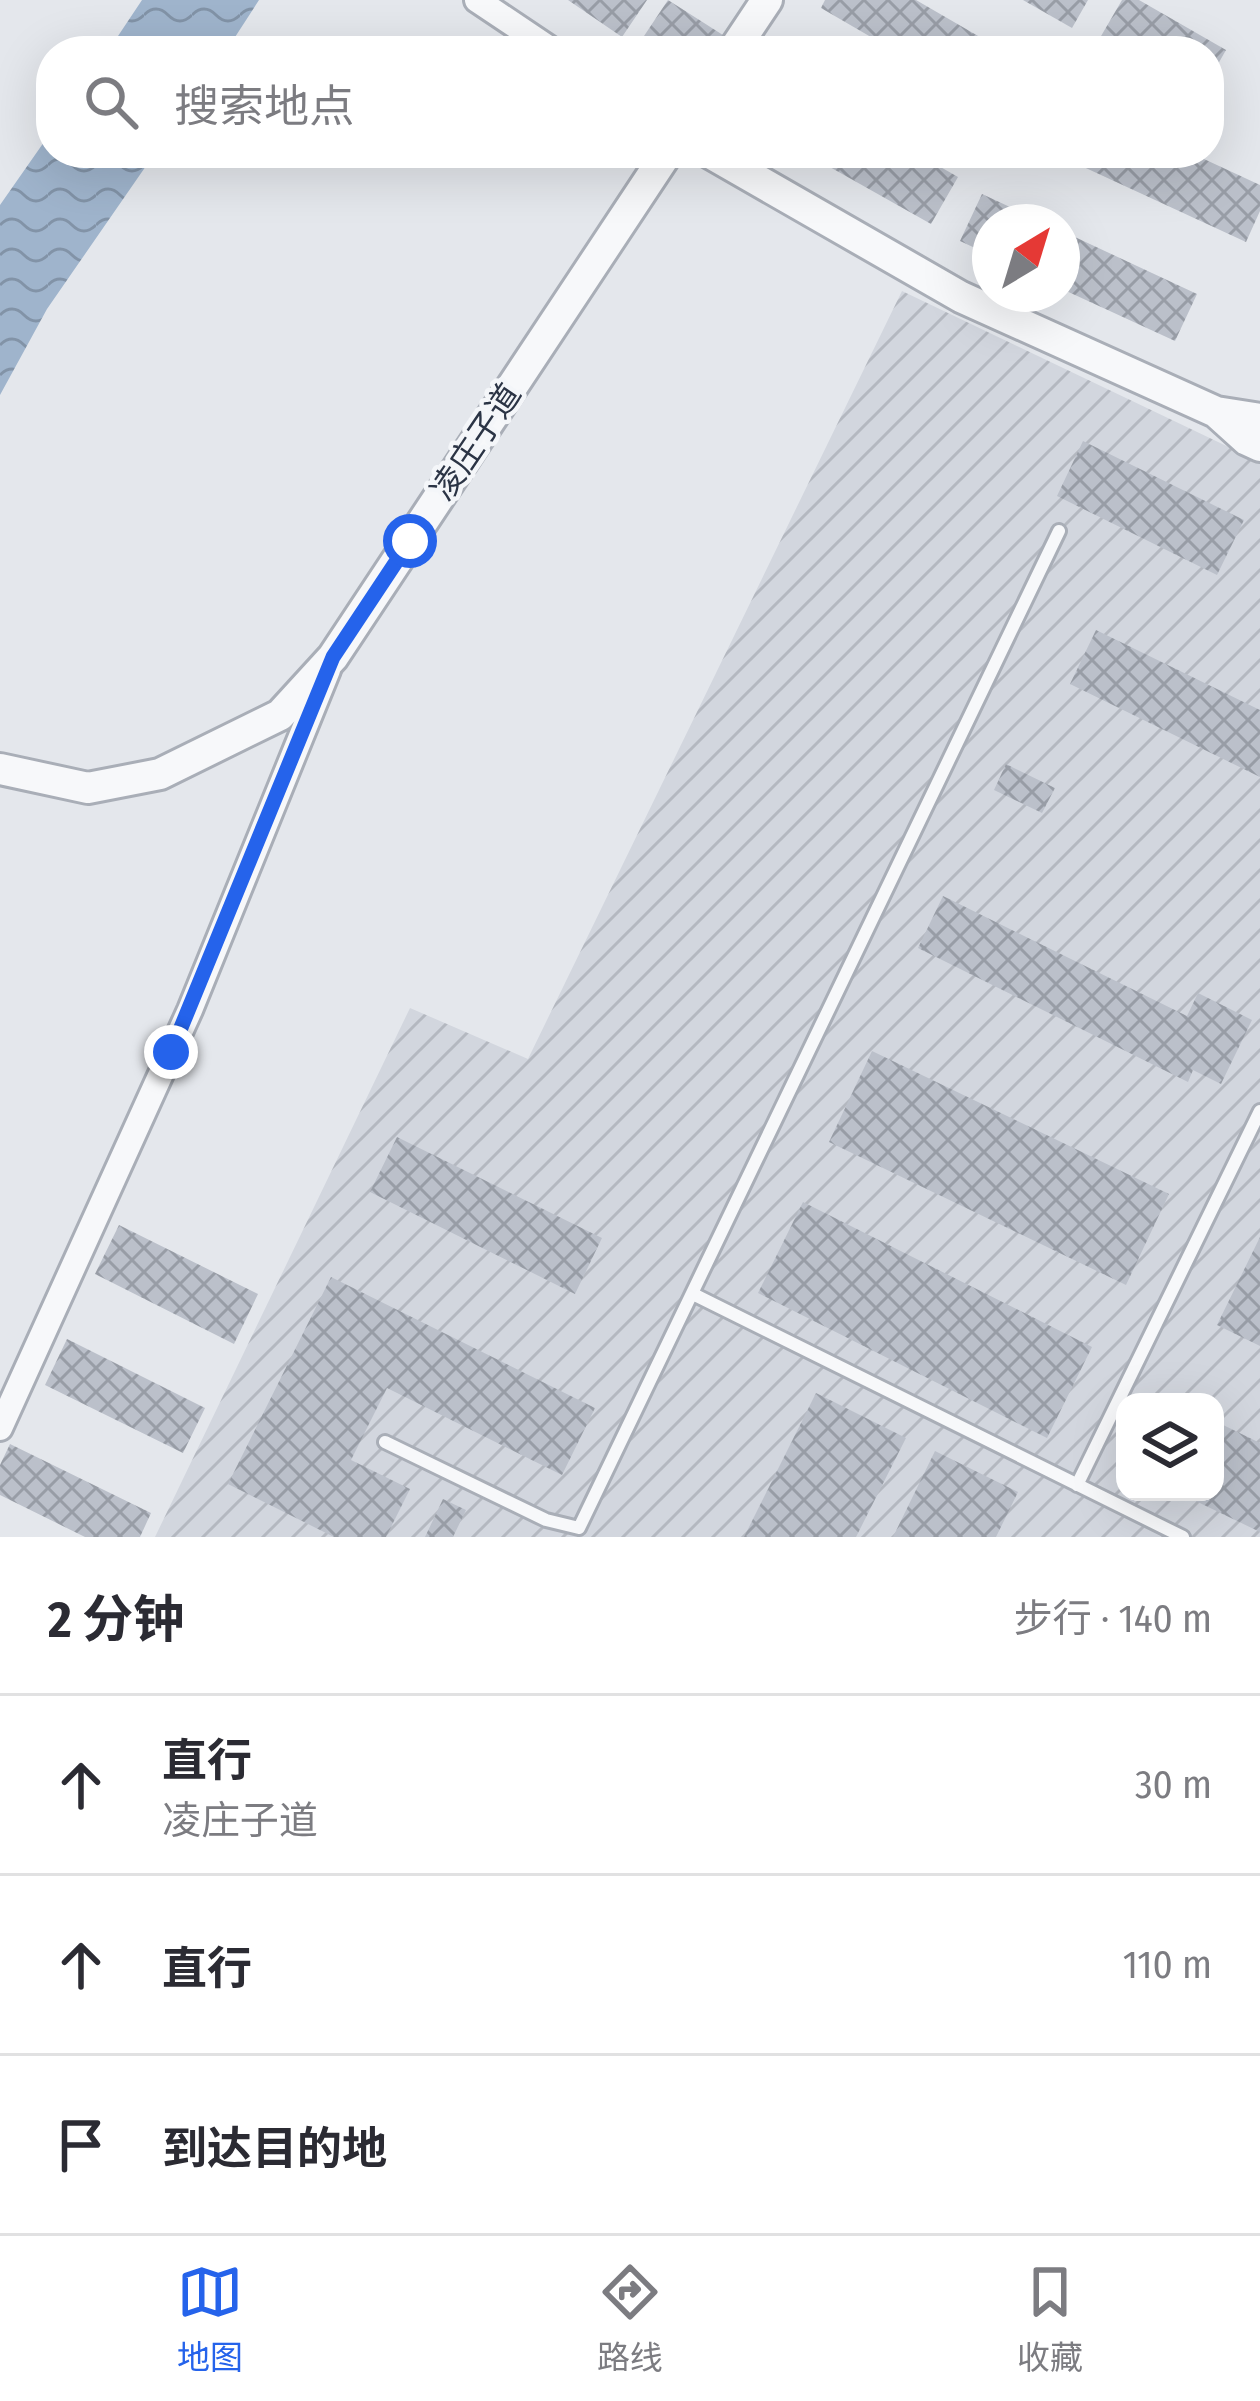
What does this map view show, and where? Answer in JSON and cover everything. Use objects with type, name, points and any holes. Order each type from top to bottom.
[{"type":"street","points":[[477,0],[531,36]]},
{"type":"street","points":[[744,36],[767,0]]},
{"type":"street","name":"凌庄子道","points":[[0,770],[88,788],[160,774],[280,715],[333,657],[657,168]]},
{"type":"street","points":[[736,168],[961,297],[1216,412],[1260,418]]},
{"type":"street","points":[[1216,412],[1260,446]]},
{"type":"street","points":[[0,1428],[190,1010],[333,657]]},
{"type":"lane","points":[[385,1442],[546,1520],[579,1528],[1059,531]]},
{"type":"lane","points":[[1077,1485],[1260,1111]]},
{"type":"lane","points":[[693,1294],[1183,1537]]},
{"type":"shaded area","points":[[902,291],[1260,462],[1260,1537],[155,1537],[410,1008],[528,1059]]},
{"type":"water","points":[[142,0],[259,0],[236,36],[118,36]]},
{"type":"water","points":[[36,153],[36,168],[145,168],[47,309],[0,395],[0,205]]},
{"type":"building","points":[[568,0],[647,0],[621,36]]},
{"type":"building","points":[[668,0],[724,36],[644,36]]},
{"type":"building","points":[[825,0],[916,0],[978,36],[869,36],[821,8]]},
{"type":"building","points":[[1023,0],[1088,0],[1072,28]]},
{"type":"building","points":[[1122,0],[1139,0],[1202,36],[1101,36]]},
{"type":"building","points":[[832,168],[942,168],[958,177],[931,224]]},
{"type":"building","points":[[1086,168],[1223,168],[1260,185],[1260,211],[1246,242]]},
{"type":"building","points":[[982,194],[1003,204],[977,204]]},
{"type":"building","points":[[972,215],[972,247],[960,241]]},
{"type":"building","points":[[1080,239],[1197,294],[1175,341],[1080,297]]},
{"type":"building","points":[[1083,441],[1244,520],[1217,575],[1057,496]]},
{"type":"building","points":[[1096,630],[1260,710],[1260,777],[1070,684]]},
{"type":"building","points":[[1006,764],[1055,788],[1042,813],[994,790]]},
{"type":"building","points":[[943,896],[1187,1016],[1198,993],[1252,1020],[1221,1084],[1193,1070],[1188,1082],[918,948]]},
{"type":"building","points":[[872,1051],[1169,1194],[1126,1285],[829,1142]]},
{"type":"building","points":[[397,1137],[602,1238],[575,1294],[370,1192]]},
{"type":"building","points":[[803,1202],[1092,1347],[1047,1438],[758,1293]]},
{"type":"building","points":[[119,1225],[258,1294],[234,1344],[95,1274]]},
{"type":"building","points":[[1260,1237],[1260,1346],[1217,1325]]},
{"type":"building","points":[[331,1277],[595,1408],[562,1475],[387,1388],[351,1460],[410,1489],[386,1537],[334,1537],[228,1484]]},
{"type":"building","points":[[67,1339],[205,1408],[183,1453],[45,1385]]},
{"type":"building","points":[[816,1393],[906,1438],[856,1537],[744,1537]]},
{"type":"building","points":[[1224,1425],[1260,1443],[1260,1532],[1196,1501],[1224,1501]]},
{"type":"building","points":[[10,1444],[151,1513],[140,1537],[85,1537],[0,1495],[0,1465]]},
{"type":"building","points":[[935,1451],[1018,1492],[996,1537],[893,1537]]},
{"type":"building","points":[[443,1499],[466,1510],[453,1537],[425,1537]]},
{"type":"route","points":[[171,1052],[333,657],[410,541]]}]
